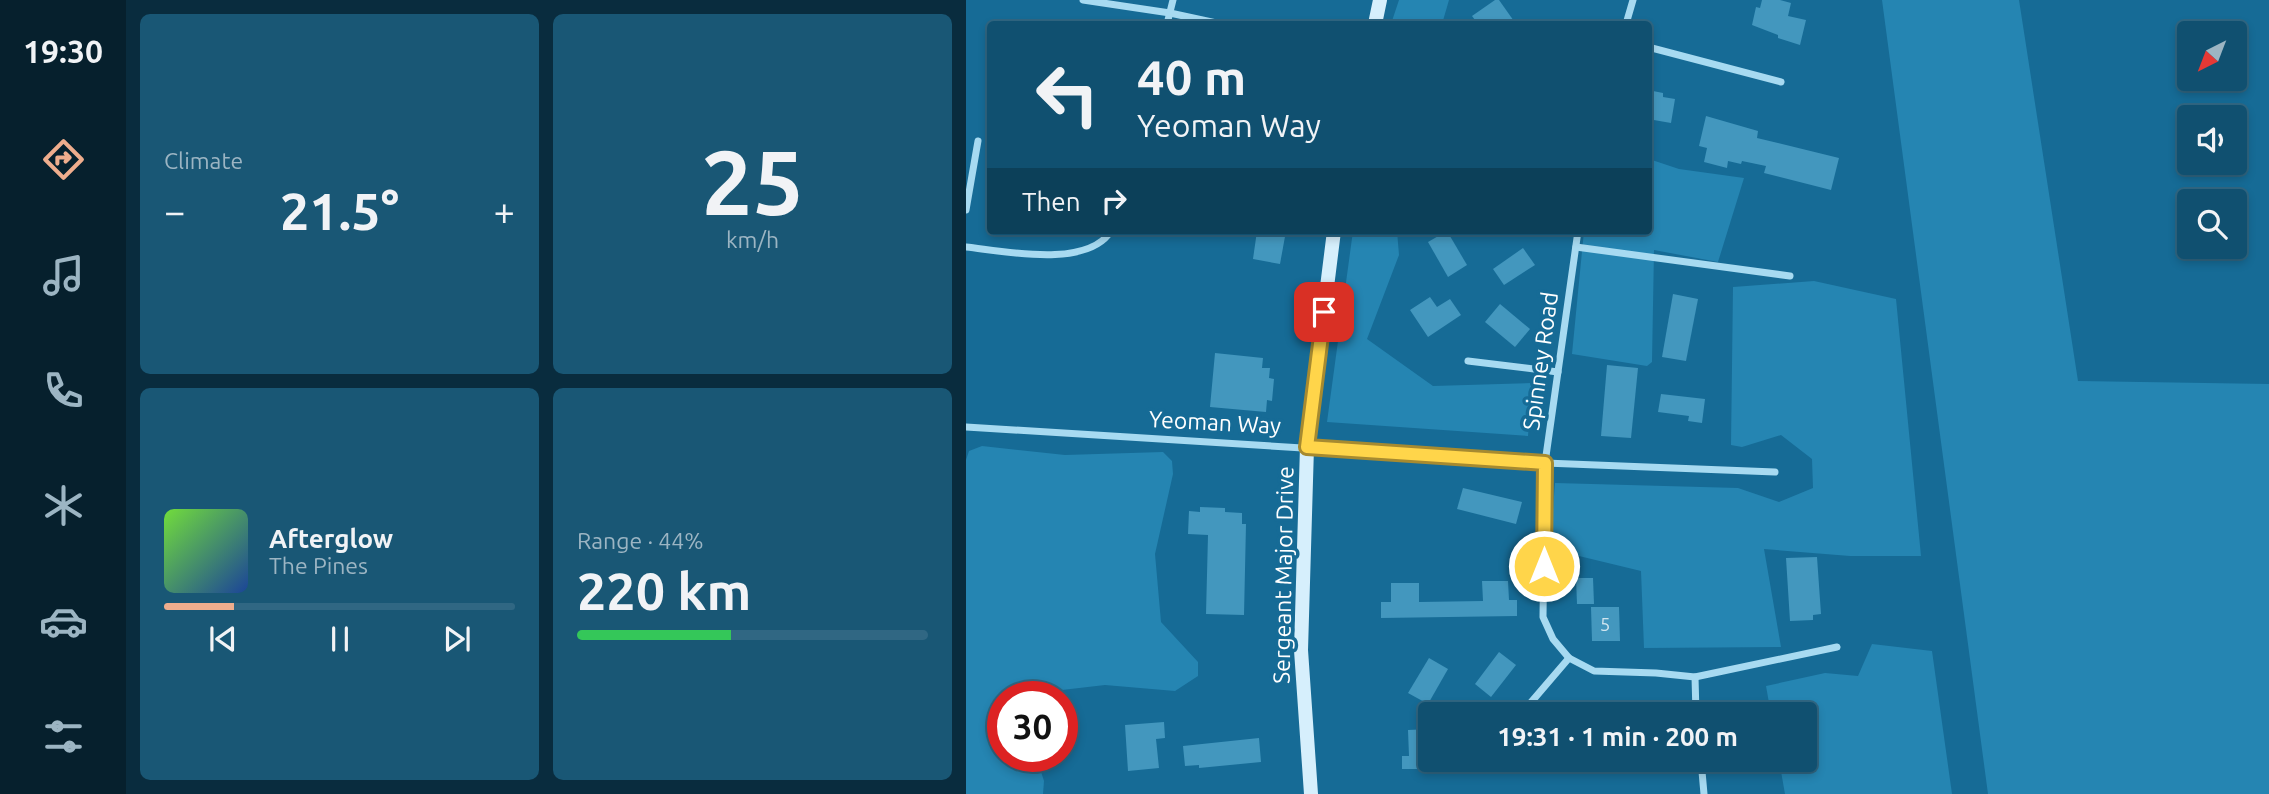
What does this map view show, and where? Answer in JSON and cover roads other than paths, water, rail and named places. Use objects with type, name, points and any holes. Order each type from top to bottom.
[{"type":"street","points":[[1083,0],[1207,21]]},
{"type":"street","points":[[1168,21],[1173,0]]},
{"type":"street","points":[[1376,21],[1380,0]]},
{"type":"street","points":[[1627,21],[1633,0]]},
{"type":"street","points":[[1652,48],[1781,82]]},
{"type":"street","points":[[966,210],[978,141]]},
{"type":"street","points":[[966,247],[1038,255],[1076,253],[1108,235]]},
{"type":"street","name":"Sergeant Major Drive","points":[[1311,794],[1301,650],[1307,447],[1334,235]]},
{"type":"street","name":"Spinney Road","points":[[1569,658],[1553,639],[1543,617],[1545,463],[1578,235]]},
{"type":"street","points":[[1576,247],[1790,276]]},
{"type":"street","points":[[1468,361],[1558,372]]},
{"type":"street","name":"Yeoman Way","points":[[966,427],[1545,463],[1775,472]]},
{"type":"street","points":[[1531,702],[1569,658],[1594,671],[1695,677],[1838,648]]},
{"type":"street","points":[[1695,677],[1696,702]]},
{"type":"street","points":[[1702,772],[1704,794]]}]
